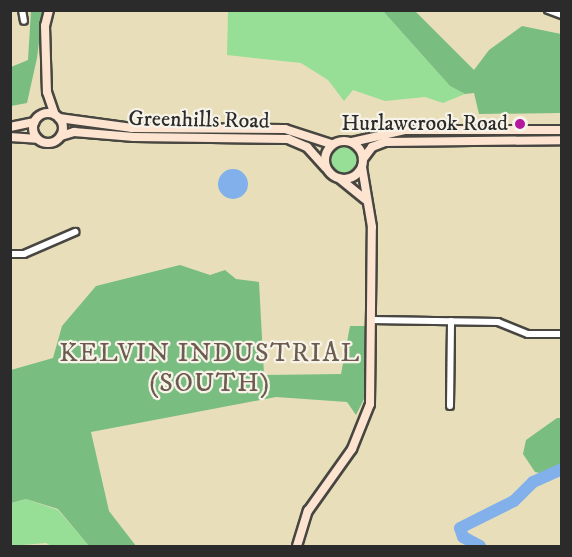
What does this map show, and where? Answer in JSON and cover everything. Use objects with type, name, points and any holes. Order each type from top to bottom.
[{"type":"street","points":[[22,10],[24,21]]},
{"type":"street","points":[[49,10],[45,26],[47,92],[57,116],[61,136]]},
{"type":"street","points":[[548,10],[561,15]]},
{"type":"street","points":[[10,137],[37,138],[37,118],[47,92]]},
{"type":"street","name":"Greenhills Road","points":[[37,118],[57,116],[132,128],[285,129],[331,144]]},
{"type":"street","points":[[10,127],[37,118]]},
{"type":"street","points":[[366,200],[326,168],[324,158],[331,144],[343,140],[352,142],[405,130],[561,130]]},
{"type":"street","name":"Greenhills Road","points":[[37,138],[52,143],[61,136],[74,132],[126,137],[288,139],[307,147],[326,168]]},
{"type":"street","points":[[340,179],[353,177],[372,147],[385,142],[561,140]]},
{"type":"street","points":[[297,546],[308,511],[352,449],[367,416],[372,227],[362,163],[352,142]]},
{"type":"street","points":[[10,254],[24,254],[75,232]]},
{"type":"street","points":[[371,320],[498,322],[528,333],[561,334]]},
{"type":"street","points":[[450,406],[451,321]]},
{"type":"green space","points":[[31,11],[43,11],[37,58],[27,103],[11,106],[11,67],[28,60]]},
{"type":"green space","points":[[228,11],[383,11],[450,86],[465,94],[443,103],[425,97],[385,101],[353,90],[344,101],[328,80],[301,63],[227,55]]},
{"type":"green space","points":[[383,11],[415,11],[474,70],[489,50],[522,26],[561,34],[561,113],[479,114],[474,93],[465,94],[450,86]]},
{"type":"green space","points":[[344,147],[353,151],[357,160],[353,169],[344,173],[335,169],[331,160],[335,151]]},
{"type":"green space","points":[[180,265],[210,275],[225,270],[236,279],[259,282],[264,375],[341,374],[350,326],[365,326],[364,399],[356,415],[347,402],[276,397],[91,432],[109,511],[136,546],[89,546],[58,509],[26,499],[11,503],[11,370],[53,358],[62,326],[96,286]]},
{"type":"green space","points":[[557,418],[561,418],[561,465],[549,475],[535,472],[523,454],[526,440]]},
{"type":"green space","points":[[26,499],[58,510],[89,546],[51,546],[46,543],[11,546],[11,503]]},
{"type":"water","points":[[233,169],[244,173],[248,184],[244,195],[233,199],[222,195],[218,184],[222,173]]},
{"type":"waterway","points":[[480,546],[463,537],[460,528],[514,501],[533,482],[562,469]]},
{"type":"place","name":"Hurlawcrook Road","points":[[520,124]]},
{"type":"district","name":"KELVIN INDUSTRIAL (SOUTH)","points":[[210,369]]}]
